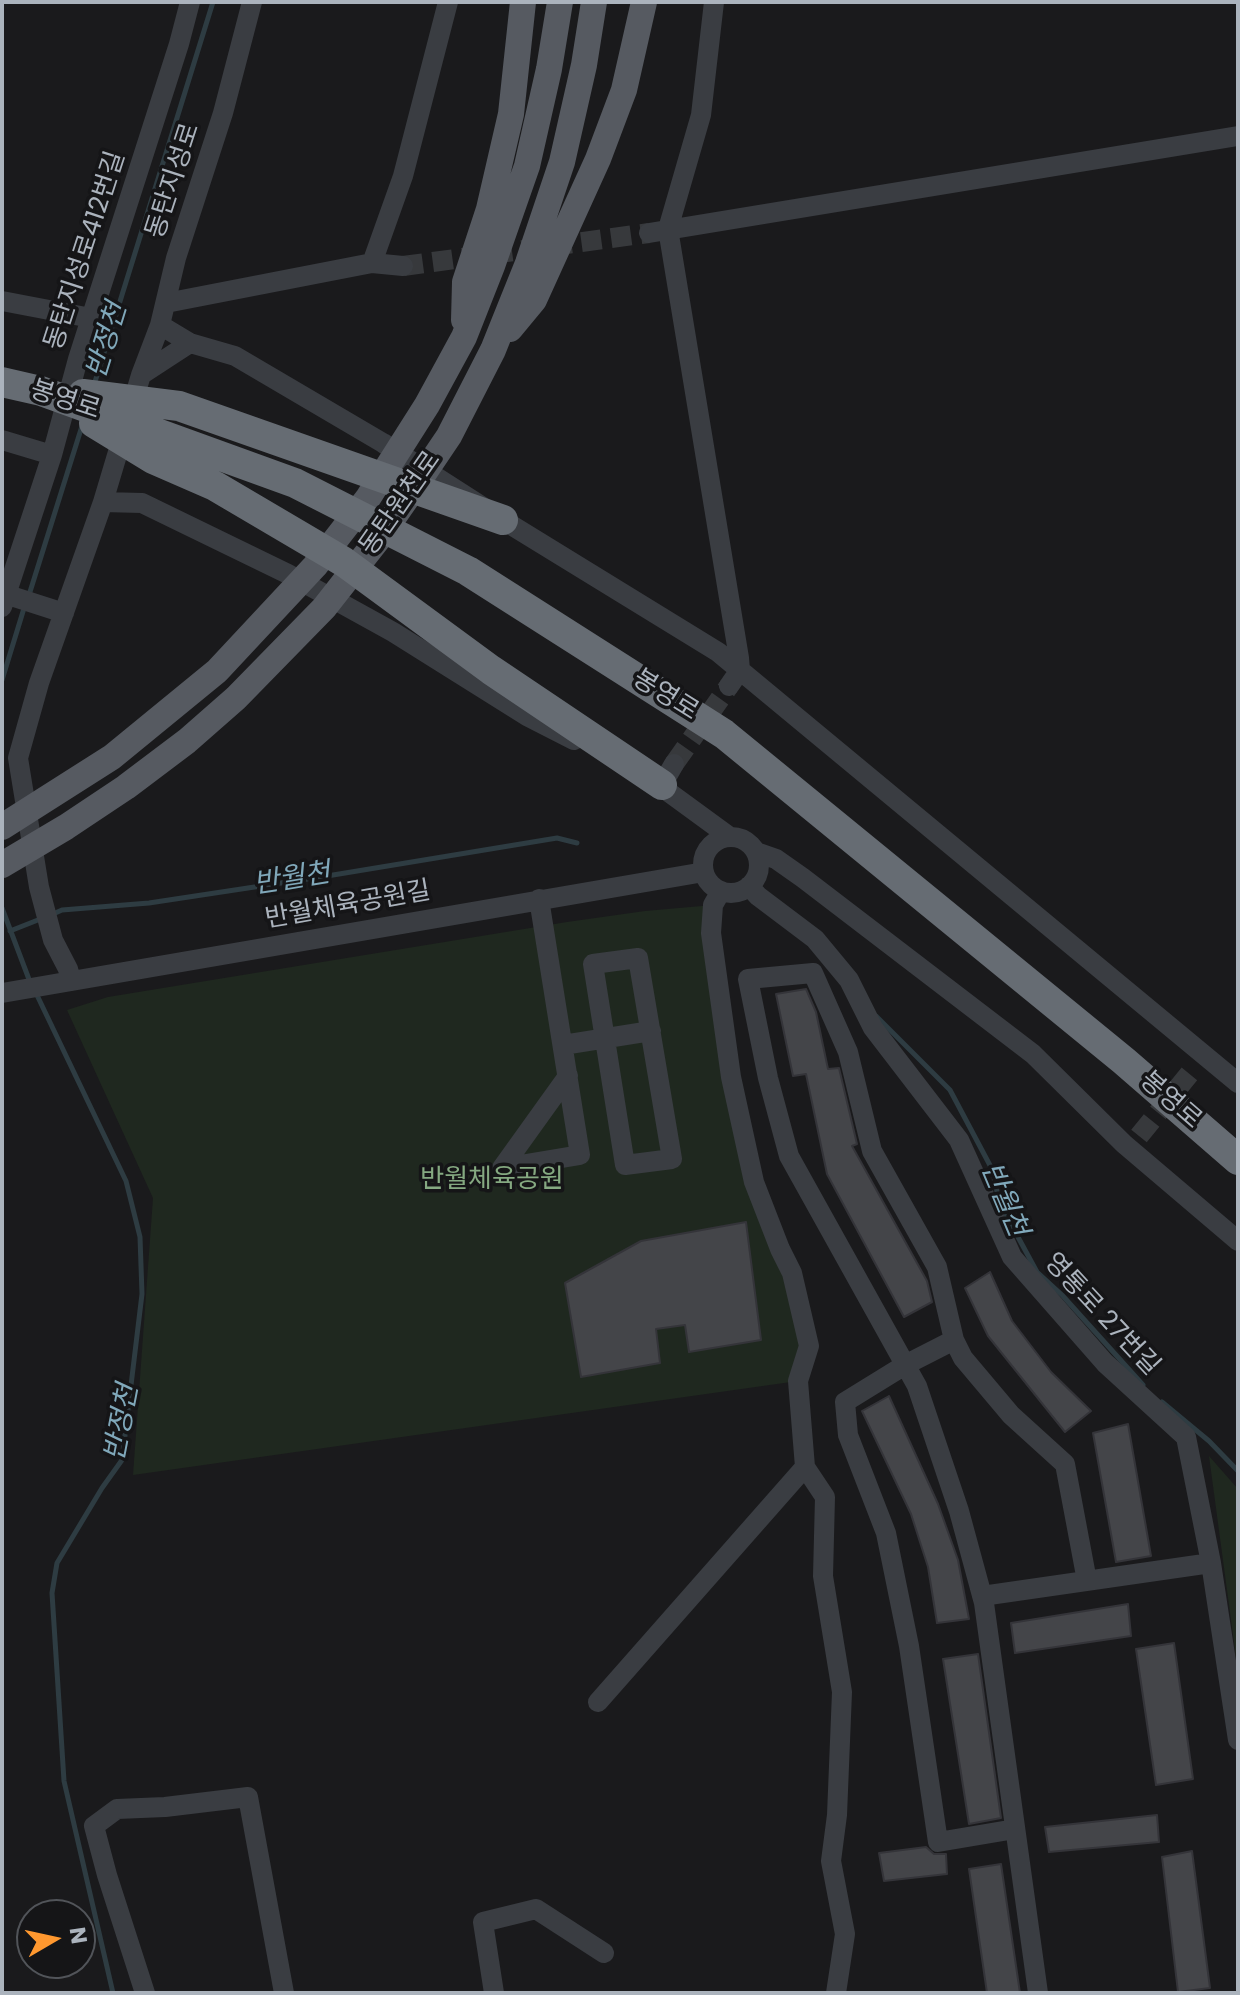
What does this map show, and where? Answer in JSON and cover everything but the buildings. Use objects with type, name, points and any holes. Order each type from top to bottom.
[{"type":"highway","name":"봉영로","points":[[2,382],[41,391]]},
{"type":"highway","points":[[41,391],[120,397],[179,406],[503,520]]},
{"type":"highway","points":[[41,391],[161,447],[215,486],[344,562],[491,670],[668,774]]},
{"type":"highway","name":"봉영로","points":[[161,447],[295,483],[468,571],[724,734],[1124,1061],[1238,1160]]},
{"type":"main road","points":[[464,337],[465,282],[489,209],[511,114],[523,2]]},
{"type":"main road","name":"동탄원천로","points":[[2,827],[112,757],[217,671],[315,566],[368,498],[409,437],[464,337],[527,166],[549,69],[560,2]]},
{"type":"main road","name":"동탄원천로","points":[[2,865],[66,827],[187,741],[285,651],[324,608],[379,538],[449,436],[493,350],[528,263],[562,162],[584,65],[594,2]]},
{"type":"main road","points":[[493,350],[534,300],[598,159],[624,90],[644,2]]},
{"type":"street","name":"동탄지성로412번길","points":[[9,600],[91,318],[190,2]]},
{"type":"street","name":"동탄지성로","points":[[10,758],[39,683],[57,609],[115,467],[141,375],[160,325],[176,258],[223,113],[252,2]]},
{"type":"street","points":[[372,263],[403,176],[448,2]]},
{"type":"street","points":[[714,2],[701,115],[659,231],[734,678]]},
{"type":"street","points":[[659,231],[1238,136]]},
{"type":"street","points":[[166,303],[372,263],[403,266]]},
{"type":"street","points":[[2,301],[91,318]]},
{"type":"street","points":[[160,325],[190,343],[235,356],[383,443],[718,652],[734,678],[1199,1061],[1238,1083]]},
{"type":"street","points":[[141,375],[190,343]]},
{"type":"street","points":[[2,440],[52,455]]},
{"type":"street","points":[[115,467],[142,503]]},
{"type":"street","points":[[103,502],[142,503],[288,574],[393,632],[527,716],[668,774],[730,837]]},
{"type":"street","points":[[9,600],[57,609]]},
{"type":"street","points":[[10,758],[41,896],[66,982]]},
{"type":"street","points":[[756,852],[758,873],[749,886],[736,892],[721,891],[710,883],[704,872],[703,859],[709,848],[718,840],[730,837],[748,842],[756,852],[776,859],[1033,1054],[1132,1140],[1238,1241]]},
{"type":"street","name":"반월체육공원길","points":[[9,991],[704,872]]},
{"type":"street","name":"영통로 27번길","points":[[749,886],[815,939],[849,980],[873,1028],[959,1140],[1012,1257],[1105,1363],[1186,1437],[1211,1563],[1238,1740]]},
{"type":"street","points":[[721,891],[713,905],[711,933],[731,1077],[754,1182],[792,1273],[809,1346],[798,1381],[805,1467],[825,1497],[823,1576],[842,1692],[837,1815],[831,1861],[845,1934],[836,1993]]},
{"type":"street","points":[[539,899],[568,1076],[580,1155],[502,1168],[568,1076]]},
{"type":"street","points":[[638,958],[651,1031],[672,1159],[625,1165],[593,964],[638,958]]},
{"type":"street","points":[[1038,1993],[982,1596],[959,1511],[917,1386],[789,1156],[768,1078],[748,979],[813,973],[848,1052],[872,1151],[937,1267],[954,1340],[963,1358],[1011,1415],[1065,1464],[1087,1581]]},
{"type":"street","points":[[563,1045],[651,1031]]},
{"type":"street","points":[[954,1340],[905,1365],[845,1402],[848,1435],[886,1533],[909,1646],[938,1842],[1015,1829]]},
{"type":"street","points":[[598,1702],[805,1467]]},
{"type":"street","points":[[982,1596],[1211,1563]]},
{"type":"street","points":[[145,1993],[94,1826],[117,1809],[248,1797],[284,1993]]},
{"type":"street","points":[[494,1993],[483,1922],[536,1909],[604,1953]]},
{"type":"green space","name":"반월체육공원","points":[[713,905],[731,1077],[809,1346],[798,1381],[133,1475],[153,1198],[67,1010],[108,997],[567,922]]},
{"type":"green space","points":[[1209,1456],[1238,1489],[1238,1672]]},
{"type":"waterway","name":"반정천","points":[[94,385],[213,2]]},
{"type":"waterway","name":"반정천","points":[[29,595],[82,426]]},
{"type":"waterway","name":"반정천","points":[[2,680],[25,605]]},
{"type":"waterway","name":"반월천","points":[[53,914],[62,910],[149,903],[557,838],[577,843]]},
{"type":"waterway","name":"반정천","points":[[2,908],[30,982]]},
{"type":"waterway","name":"반월천","points":[[10,931],[43,918]]},
{"type":"waterway","name":"반정천","points":[[35,991],[126,1181],[140,1237],[142,1294],[122,1460],[57,1563],[52,1593],[64,1781],[113,1993]]},
{"type":"waterway","name":"반월천","points":[[876,1016],[950,1090],[993,1171],[999,1202],[1037,1272],[1062,1295],[1143,1385]]},
{"type":"waterway","name":"반월천","points":[[1162,1402],[1209,1441],[1238,1471]]},
{"type":"tunnel","points":[[403,266],[649,233]]},
{"type":"tunnel","points":[[674,764],[729,686]]},
{"type":"tunnel","points":[[1139,1136],[1195,1067]]}]
